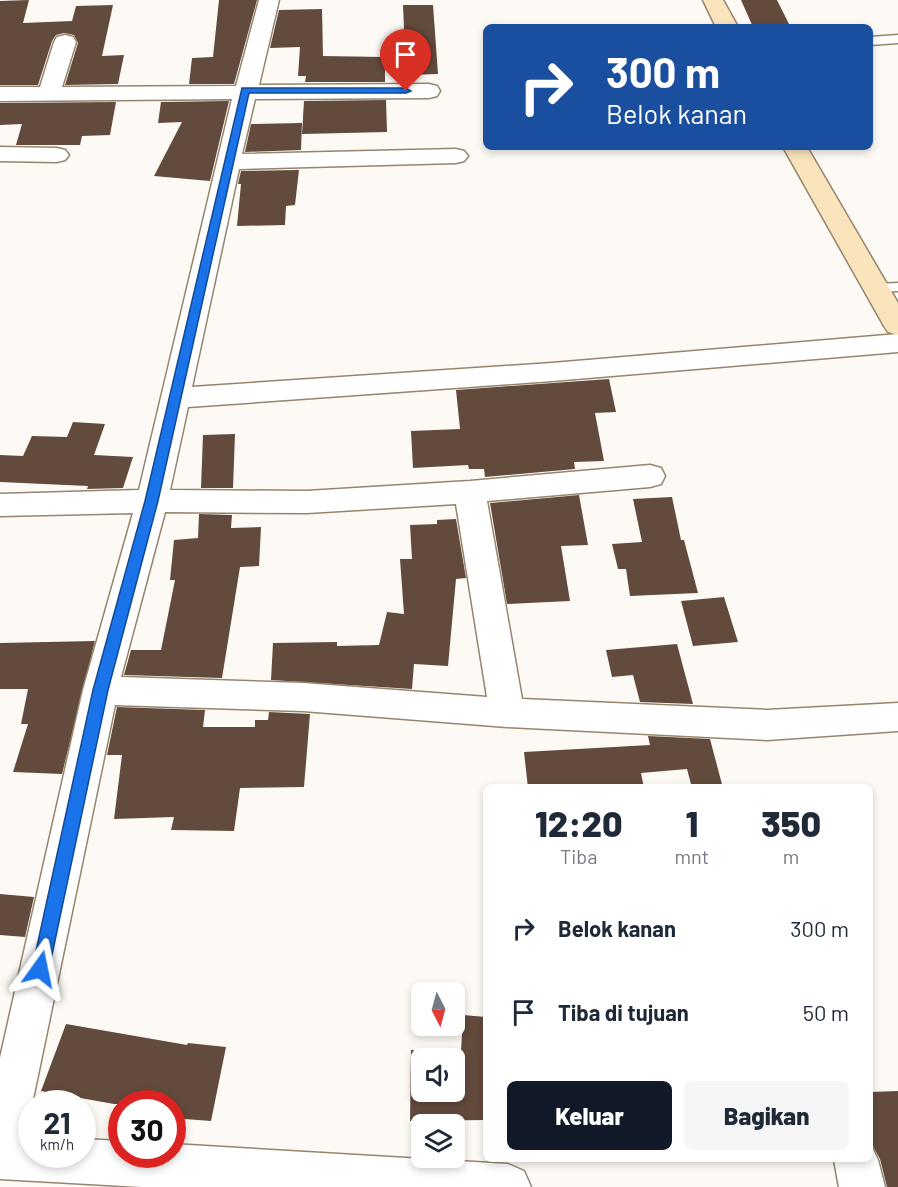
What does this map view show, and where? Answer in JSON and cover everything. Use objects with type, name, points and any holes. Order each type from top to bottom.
[{"type":"street","points":[[269,0],[228,162],[152,501],[100,690],[0,1156],[508,1187]]},
{"type":"street","points":[[712,0],[726,24]]},
{"type":"street","points":[[49,93],[65,42]]},
{"type":"street","points":[[0,94],[245,90],[429,91]]},
{"type":"street","points":[[797,150],[887,287],[898,326]]},
{"type":"street","points":[[0,154],[57,155]]},
{"type":"street","points":[[228,162],[456,156]]},
{"type":"street","points":[[174,398],[552,372],[898,343]]},
{"type":"street","points":[[0,505],[152,501],[307,502],[470,492],[650,476]]},
{"type":"street","points":[[470,492],[507,713]]},
{"type":"street","points":[[100,690],[303,697],[507,713],[767,725],[898,717]]},
{"type":"street","points":[[856,1162],[862,1187]]},
{"type":"lane","points":[[873,41],[898,39]]},
{"type":"building","points":[[29,0],[23,23],[72,21],[76,6],[113,5],[102,56],[124,55],[118,84],[65,85],[78,43],[74,35],[64,33],[56,35],[52,41],[38,85],[0,85],[0,1]]},
{"type":"building","points":[[219,0],[257,0],[234,84],[189,84],[192,58],[213,57]]},
{"type":"building","points":[[741,0],[777,0],[789,24],[752,24]]},
{"type":"building","points":[[403,5],[433,5],[438,74],[406,75]]},
{"type":"building","points":[[322,9],[323,56],[385,57],[385,82],[305,82],[306,76],[298,76],[300,47],[270,48],[279,10]]},
{"type":"building","points":[[386,100],[387,132],[302,134],[304,101]]},
{"type":"building","points":[[229,101],[210,181],[154,176],[182,122],[158,123],[161,102]]},
{"type":"building","points":[[116,102],[110,135],[82,136],[80,145],[16,145],[22,124],[0,125],[0,103]]},
{"type":"building","points":[[302,123],[301,150],[245,152],[251,124]]},
{"type":"building","points":[[299,170],[295,205],[286,206],[285,225],[237,226],[241,184],[238,184],[241,171]]},
{"type":"building","points":[[609,379],[616,412],[595,413],[604,461],[574,462],[575,469],[485,477],[484,469],[469,469],[468,465],[413,468],[411,431],[460,429],[456,390]]},
{"type":"building","points":[[73,422],[105,424],[94,455],[133,457],[123,488],[87,489],[88,486],[0,482],[0,455],[23,456],[32,436],[67,437]]},
{"type":"building","points":[[235,434],[233,488],[201,488],[203,435]]},
{"type":"building","points":[[579,495],[588,545],[561,546],[570,601],[507,604],[490,503]]},
{"type":"building","points":[[672,497],[681,540],[684,540],[698,593],[630,596],[626,569],[618,569],[612,544],[642,542],[633,499]]},
{"type":"building","points":[[199,514],[232,515],[231,528],[261,527],[259,566],[240,567],[222,678],[124,675],[131,650],[161,650],[175,580],[170,580],[174,540],[198,538]]},
{"type":"building","points":[[456,519],[466,578],[456,579],[448,666],[414,664],[412,689],[271,680],[273,643],[337,642],[337,646],[379,645],[387,612],[404,614],[400,559],[412,559],[410,525],[437,524],[437,520]]},
{"type":"building","points":[[724,597],[738,642],[693,646],[681,601]]},
{"type":"building","points":[[95,641],[62,774],[13,772],[28,724],[21,724],[28,689],[0,689],[0,643]]},
{"type":"building","points":[[677,644],[693,704],[640,702],[633,675],[612,677],[606,650]]},
{"type":"building","points":[[117,707],[205,710],[203,727],[255,727],[255,720],[268,720],[269,712],[310,714],[304,787],[240,788],[234,831],[171,830],[174,817],[114,819],[122,755],[107,755]]},
{"type":"building","points":[[648,736],[710,739],[722,784],[691,784],[687,769],[641,773],[643,784],[528,784],[524,752],[650,745]]},
{"type":"building","points":[[0,894],[34,897],[25,937],[0,935]]},
{"type":"building","points":[[465,1015],[483,1017],[483,1120],[465,1120],[465,1114],[411,1114],[410,1121],[411,1050],[411,1102],[465,1102],[465,1048],[461,1048],[462,1036],[465,1036]]},
{"type":"building","points":[[66,1024],[187,1045],[188,1043],[226,1047],[211,1121],[186,1119],[186,1090],[108,1090],[108,1103],[96,1101],[96,1090],[41,1090]]},
{"type":"building","points":[[898,1091],[898,1187],[887,1187],[880,1159],[873,1146],[873,1092]]},
{"type":"route","points":[[40,969],[100,690],[152,501],[245,90],[406,91]]}]
